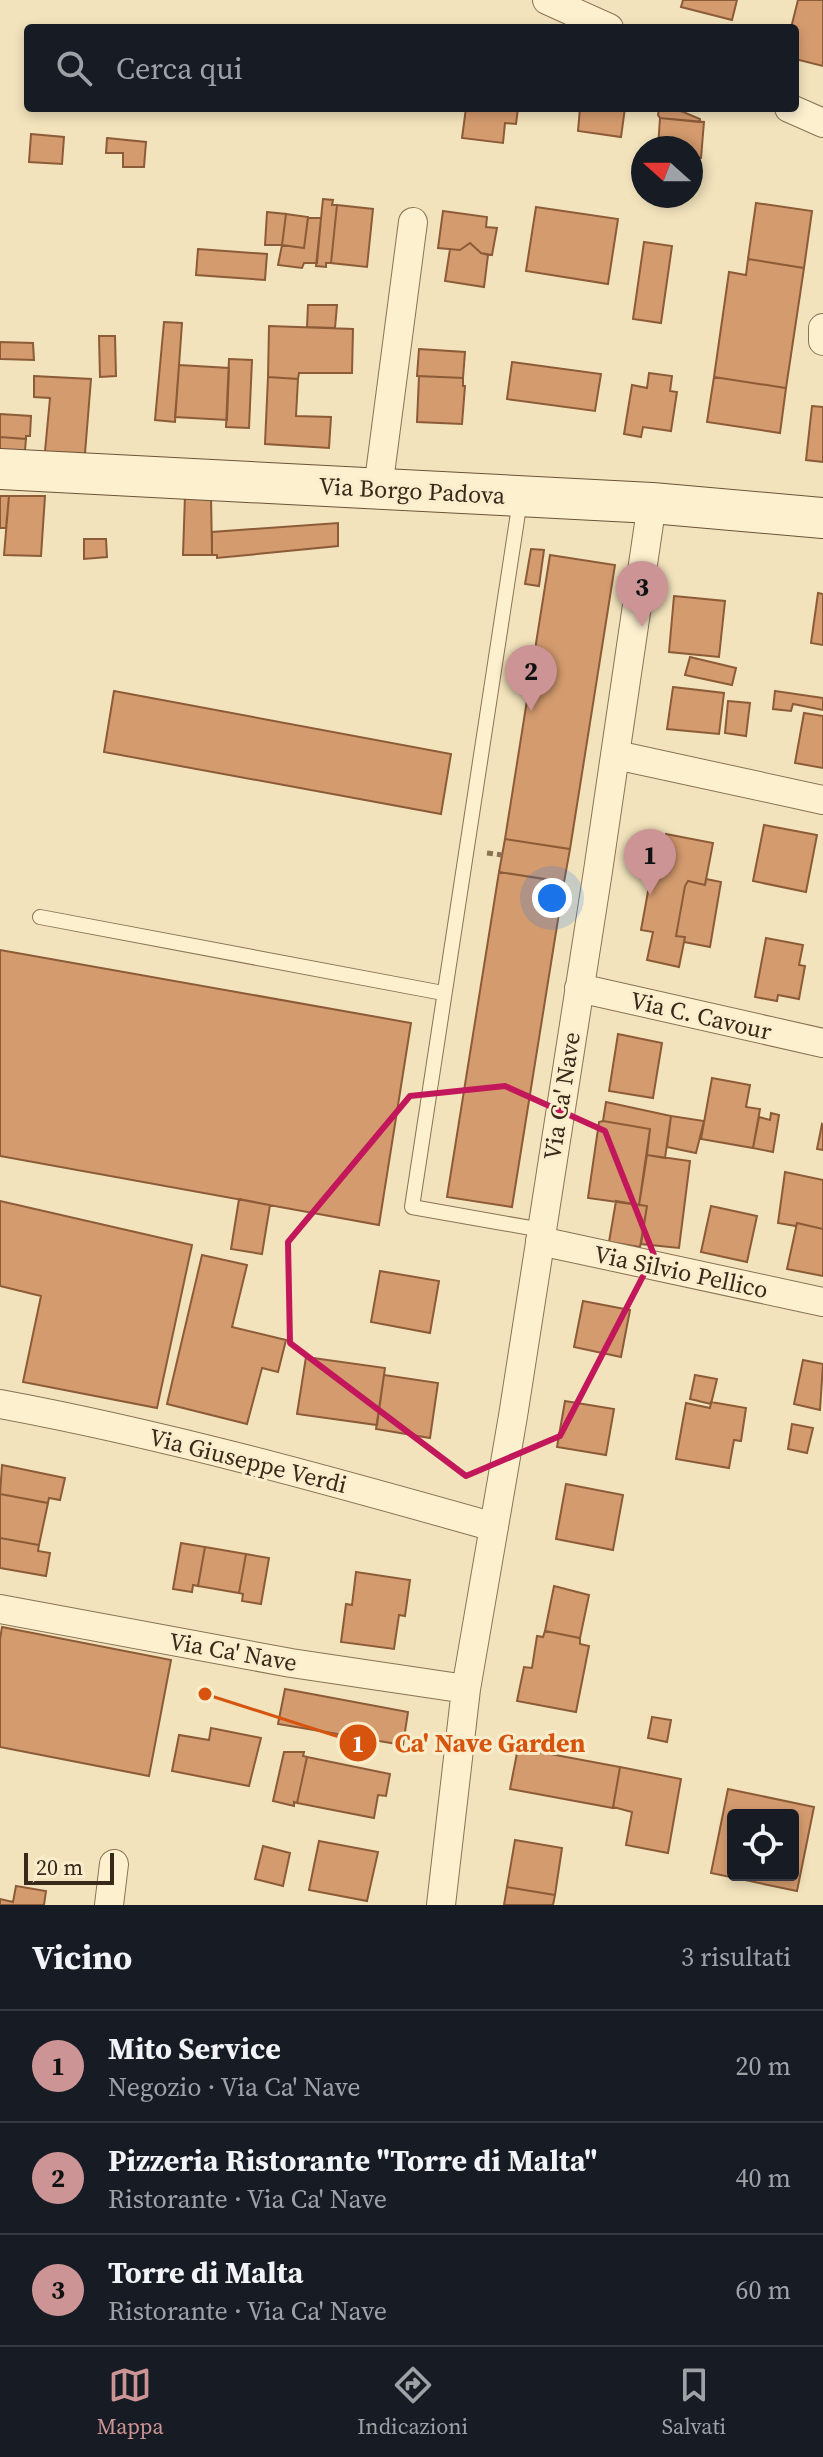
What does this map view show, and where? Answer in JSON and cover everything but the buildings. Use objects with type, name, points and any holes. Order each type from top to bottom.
[{"type":"street","points":[[547,0],[600,24]]},
{"type":"street","points":[[798,112],[823,123]]},
{"type":"street","points":[[378,489],[413,222]]},
{"type":"street","points":[[823,328],[823,341]]},
{"type":"street","name":"Via Borgo Padova","points":[[0,469],[652,503],[823,518]]},
{"type":"street","name":"Via Ca' Nave","points":[[441,1905],[466,1689],[541,1236],[652,503]]},
{"type":"street","points":[[616,755],[823,800]]},
{"type":"street","name":"Via C. Cavour","points":[[579,988],[823,1043]]},
{"type":"street","name":"Via Silvio Pellico","points":[[541,1236],[823,1302]]},
{"type":"street","name":"Via Giuseppe Verdi","points":[[0,1404],[107,1425],[338,1483],[494,1527]]},
{"type":"street","name":"Via Ca' Nave","points":[[0,1609],[291,1663],[466,1689]]},
{"type":"street","points":[[109,1905],[114,1864]]},
{"type":"lane","points":[[521,496],[412,1207],[541,1236]]},
{"type":"lane","points":[[40,917],[443,993]]},
{"type":"highlighted area","points":[[505,1086],[605,1131],[654,1255],[560,1436],[466,1476],[290,1343],[288,1242],[410,1096]]},
{"type":"place","name":"Torre di Malta","points":[[642,627]]},
{"type":"place","name":"Pizzeria Ristorante \"Torre di Malta\"","points":[[531,711]]},
{"type":"place","name":"Mito Service","points":[[650,895]]},
{"type":"place","name":"Ca' Nave Garden","points":[[205,1694]]}]
